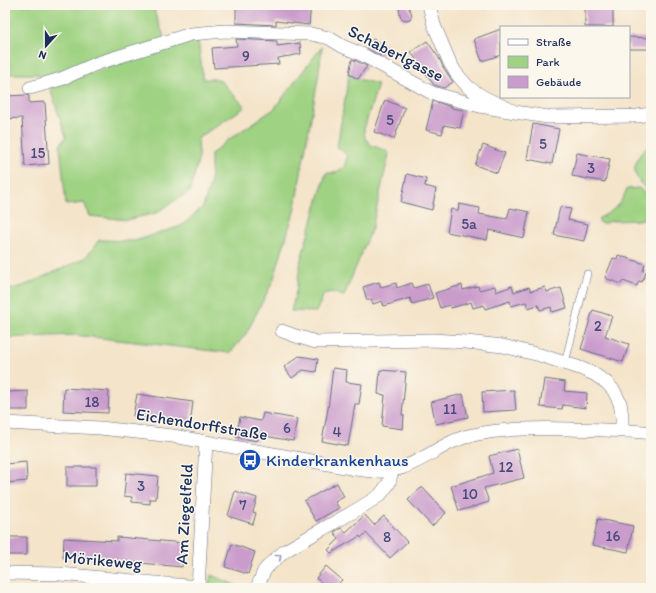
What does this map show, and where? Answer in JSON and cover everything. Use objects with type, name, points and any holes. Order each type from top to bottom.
[{"type":"street","points":[[429,5],[434,25],[450,63],[468,87],[483,98],[515,112],[548,117],[637,116],[651,114]]},
{"type":"street","name":"Schaberlgasse","points":[[30,88],[61,79],[98,63],[191,34],[226,31],[311,34],[329,38],[432,93],[480,106],[515,112]]},
{"type":"street","points":[[282,331],[316,342],[433,340],[503,346],[540,355],[580,368],[594,374],[607,383],[614,391],[620,403],[622,430]]},
{"type":"street","name":"Eichendorffstraße","points":[[5,423],[100,428],[173,436],[356,469],[377,471],[402,468],[456,440],[482,433],[536,428],[622,430],[651,433]]},
{"type":"street","name":"Am Ziegelfeld","points":[[198,588],[206,442]]},
{"type":"street","points":[[257,588],[264,571],[286,551],[380,495],[389,484],[392,470]]},
{"type":"street","name":"Mörikeweg","points":[[5,573],[60,574],[198,588]]},
{"type":"lane","points":[[565,363],[587,274]]},
{"type":"green space","points":[[5,5],[164,5],[154,11],[165,39],[46,80],[37,74],[5,74]]},
{"type":"green space","points":[[198,39],[203,79],[219,79],[245,107],[198,138],[199,157],[190,191],[156,213],[127,220],[90,216],[84,203],[66,205],[60,145],[66,137],[50,88],[113,65]]},
{"type":"green space","points":[[322,47],[318,79],[294,212],[273,281],[246,334],[230,353],[75,335],[5,338],[5,291],[23,286],[85,258],[99,240],[135,241],[181,226],[203,207],[211,182],[211,154],[231,138],[274,109]]},
{"type":"green space","points":[[349,74],[358,79],[378,84],[364,129],[365,138],[371,145],[387,151],[389,154],[372,228],[344,296],[331,292],[324,294],[316,312],[291,311],[296,292],[301,259],[326,173],[335,173],[338,171],[344,166],[347,159],[347,156],[342,150],[337,147]]},
{"type":"green space","points":[[651,142],[651,189],[646,189],[637,177],[635,165],[637,159]]},
{"type":"green space","points":[[639,188],[651,199],[651,217],[638,220],[612,221],[601,224],[598,219],[616,207],[622,200],[627,189]]},
{"type":"green space","points":[[211,575],[242,588],[208,588]]},
{"type":"building","points":[[236,5],[311,5],[309,25],[276,21],[276,25],[236,23]]},
{"type":"building","points":[[399,5],[407,5],[412,15],[410,19],[402,19],[400,16]]},
{"type":"building","points":[[585,5],[613,5],[613,26],[585,26]]},
{"type":"building","points":[[500,29],[500,55],[482,61],[474,39]]},
{"type":"building","points":[[630,37],[651,38],[651,49],[630,49]]},
{"type":"building","points":[[236,39],[277,41],[277,46],[300,43],[301,54],[278,58],[279,64],[214,68],[212,48],[237,46]]},
{"type":"building","points":[[373,39],[386,46],[380,56],[367,48]]},
{"type":"building","points":[[427,41],[453,82],[444,88],[434,85],[411,52]]},
{"type":"building","points":[[352,59],[367,66],[358,79],[349,74]]},
{"type":"building","points":[[5,96],[29,96],[29,103],[45,102],[49,164],[25,166],[22,118],[5,119]]},
{"type":"building","points":[[385,100],[405,108],[394,139],[374,132]]},
{"type":"building","points":[[433,101],[452,108],[464,110],[460,128],[444,125],[442,134],[426,130]]},
{"type":"building","points":[[533,124],[559,129],[552,164],[527,159]]},
{"type":"building","points":[[483,145],[505,153],[497,173],[475,165]]},
{"type":"building","points":[[577,153],[610,159],[605,182],[572,176]]},
{"type":"building","points":[[407,174],[426,179],[425,186],[436,189],[432,210],[401,202]]},
{"type":"building","points":[[459,204],[480,208],[479,214],[507,219],[510,208],[529,212],[524,238],[489,230],[487,240],[447,232],[451,209],[458,211]]},
{"type":"building","points":[[560,207],[571,209],[568,220],[588,224],[584,241],[554,235]]},
{"type":"building","points":[[618,255],[645,264],[643,271],[646,272],[642,282],[639,281],[637,286],[623,281],[621,284],[605,278],[613,258],[617,259]]},
{"type":"building","points":[[379,282],[381,287],[396,283],[397,288],[412,283],[414,288],[428,284],[433,298],[412,304],[410,298],[384,306],[382,301],[373,304],[371,299],[367,300],[363,287]]},
{"type":"building","points":[[462,285],[463,290],[478,286],[479,290],[495,286],[496,292],[512,286],[514,292],[529,287],[531,291],[545,287],[547,292],[561,288],[567,308],[552,312],[551,307],[540,310],[538,305],[528,308],[526,302],[511,306],[510,301],[485,309],[484,305],[473,308],[471,302],[451,308],[450,305],[440,308],[435,293]]},
{"type":"building","points":[[593,310],[612,316],[605,336],[629,344],[623,362],[581,349]]},
{"type":"building","points":[[299,356],[318,359],[316,372],[303,370],[292,378],[284,367]]},
{"type":"building","points":[[333,368],[347,370],[346,382],[362,384],[359,404],[355,404],[348,446],[322,441]]},
{"type":"building","points":[[380,370],[406,372],[402,415],[404,415],[403,429],[382,426],[385,395],[378,394]]},
{"type":"building","points":[[544,379],[565,382],[564,391],[587,393],[586,408],[563,405],[562,409],[540,407]]},
{"type":"building","points":[[64,388],[109,391],[108,413],[63,411]]},
{"type":"building","points":[[514,390],[516,410],[483,412],[482,392]]},
{"type":"building","points":[[28,391],[28,410],[5,410],[5,392]]},
{"type":"building","points":[[137,394],[193,402],[190,425],[133,416]]},
{"type":"building","points":[[463,394],[468,417],[436,424],[431,402]]},
{"type":"building","points":[[263,413],[297,419],[293,441],[259,435],[257,441],[236,437],[240,417],[261,421]]},
{"type":"building","points":[[517,449],[524,478],[484,488],[489,502],[459,511],[451,486],[493,473],[489,456]]},
{"type":"building","points":[[26,462],[27,481],[5,483],[5,464]]},
{"type":"building","points":[[67,467],[96,467],[96,486],[67,486]]},
{"type":"building","points":[[126,473],[158,476],[156,499],[150,499],[150,504],[132,502],[132,497],[124,496]]},
{"type":"building","points":[[337,483],[344,497],[335,502],[339,508],[316,521],[304,501]]},
{"type":"building","points":[[422,487],[446,513],[432,526],[408,500]]},
{"type":"building","points":[[235,491],[257,498],[253,512],[256,513],[253,524],[228,516]]},
{"type":"building","points":[[365,515],[374,525],[384,516],[407,542],[390,558],[366,533],[361,538],[360,536],[331,553],[328,550],[339,539],[334,532],[341,528],[346,532]]},
{"type":"building","points":[[598,519],[633,526],[628,552],[592,545]]},
{"type":"building","points":[[5,537],[27,537],[27,555],[5,555]]},
{"type":"building","points":[[117,537],[184,543],[182,567],[99,559],[63,558],[64,538],[117,541]]},
{"type":"building","points":[[232,544],[255,552],[248,574],[225,567]]},
{"type":"building","points":[[326,566],[342,580],[334,588],[327,588],[316,578]]},
{"type":"place","name":"Kinderkrankenhaus","points":[[250,460]]}]
